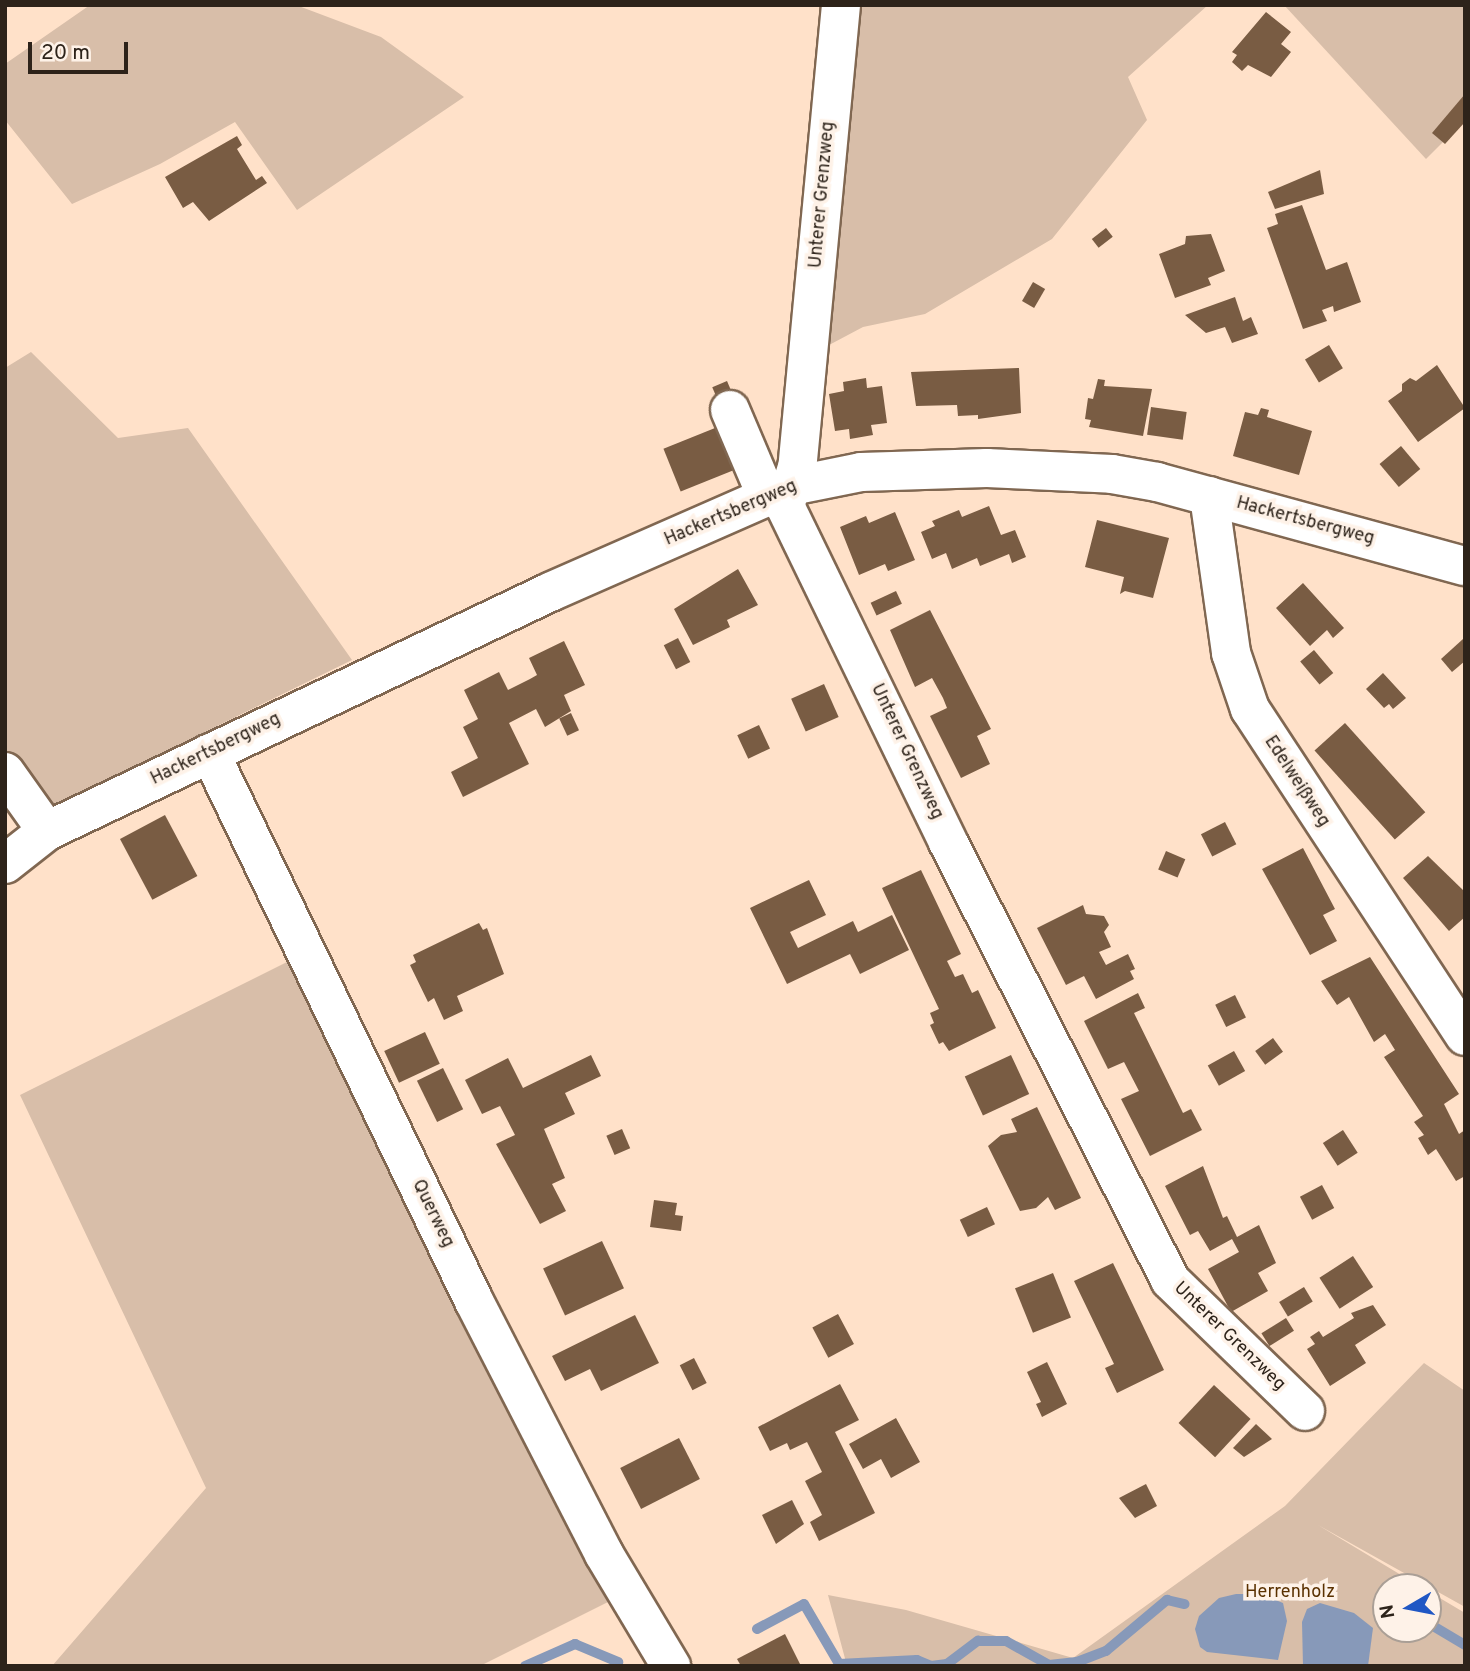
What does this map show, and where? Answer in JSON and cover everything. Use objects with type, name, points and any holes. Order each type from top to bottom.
[{"type":"street","name":"Unterer Grenzweg","points":[[841,5],[780,491],[948,842],[1170,1280],[1305,1411]]},
{"type":"street","points":[[730,410],[780,491]]},
{"type":"street","name":"Hackertsbergweg","points":[[5,864],[47,831],[537,597],[780,491],[861,472],[1040,469],[1112,474],[1209,496],[1465,566]]},
{"type":"street","name":"Edelweißweg","points":[[1209,496],[1231,653],[1250,709],[1465,1036]]},
{"type":"street","name":"Querweg","points":[[210,753],[474,1301],[604,1554],[671,1666]]},
{"type":"street","points":[[5,772],[47,831]]},
{"type":"green space","points":[[90,5],[296,5],[381,37],[464,97],[297,210],[235,122],[160,164],[72,204],[5,120],[5,64]]},
{"type":"green space","points":[[848,5],[1208,5],[1128,77],[1147,120],[1052,239],[925,314],[863,327],[814,353]]},
{"type":"green space","points":[[1284,5],[1465,5],[1465,120],[1426,159]]},
{"type":"green space","points":[[31,352],[118,438],[188,428],[352,660],[52,807],[5,760],[5,368]]},
{"type":"green space","points":[[287,962],[616,1598],[480,1666],[52,1666],[206,1488],[20,1095]]},
{"type":"green space","name":"Herrenholz","points":[[1424,1363],[1465,1391],[1465,1607],[1442,1594],[1442,1573],[1404,1573],[1318,1525],[1398,1573],[1372,1573],[1372,1643],[1442,1643],[1442,1599],[1465,1613],[1465,1666],[847,1666],[828,1595],[906,1610],[1073,1658],[1285,1506]]},
{"type":"water","points":[[1236,1594],[1261,1594],[1283,1603],[1287,1621],[1278,1660],[1207,1652],[1200,1647],[1195,1629],[1199,1616],[1219,1598]]},
{"type":"water","points":[[1320,1603],[1354,1613],[1372,1627],[1368,1666],[1303,1666],[1302,1622],[1307,1609]]},
{"type":"building","points":[[1266,12],[1291,32],[1281,44],[1291,52],[1271,77],[1248,65],[1242,71],[1232,62],[1237,55],[1232,52]]},
{"type":"building","points":[[1465,94],[1465,122],[1445,144],[1432,133]]},
{"type":"building","points":[[237,136],[242,145],[237,149],[256,180],[262,176],[267,183],[209,221],[193,202],[183,208],[165,177]]},
{"type":"building","points":[[1320,170],[1324,194],[1275,209],[1268,192]]},
{"type":"building","points":[[1302,205],[1326,270],[1347,262],[1361,302],[1334,312],[1333,306],[1322,310],[1327,321],[1303,329],[1267,228],[1278,224],[1275,214]]},
{"type":"building","points":[[1106,228],[1113,237],[1099,248],[1092,239]]},
{"type":"building","points":[[1211,234],[1225,271],[1208,278],[1211,285],[1175,298],[1159,254],[1185,244],[1186,236]]},
{"type":"building","points":[[1033,282],[1045,289],[1034,308],[1022,301]]},
{"type":"building","points":[[1235,297],[1243,321],[1251,317],[1258,334],[1232,343],[1225,327],[1206,333],[1185,315]]},
{"type":"building","points":[[1329,345],[1343,368],[1319,383],[1305,359]]},
{"type":"building","points":[[1437,365],[1465,408],[1418,442],[1388,401],[1402,391],[1402,384],[1410,378],[1416,381]]},
{"type":"building","points":[[1019,368],[1021,413],[978,419],[978,415],[958,416],[957,405],[916,406],[911,372]]},
{"type":"building","points":[[866,378],[867,388],[882,386],[887,423],[871,425],[873,435],[850,439],[849,429],[835,431],[829,394],[844,391],[843,382]]},
{"type":"building","points":[[1098,379],[1105,380],[1104,386],[1152,389],[1143,436],[1089,427],[1091,420],[1085,419],[1088,398],[1093,399]]},
{"type":"building","points":[[727,381],[738,407],[723,413],[712,387]]},
{"type":"building","points":[[1151,407],[1187,412],[1183,440],[1147,435]]},
{"type":"building","points":[[1261,408],[1269,410],[1267,417],[1312,431],[1299,475],[1233,456],[1245,412],[1258,415]]},
{"type":"building","points":[[720,426],[737,469],[681,492],[663,449]]},
{"type":"building","points":[[1401,446],[1420,469],[1399,487],[1380,464]]},
{"type":"building","points":[[989,506],[1001,535],[1015,530],[1026,557],[1012,563],[1009,554],[980,566],[977,558],[952,569],[946,553],[932,559],[921,532],[935,526],[932,521],[959,510],[962,517]]},
{"type":"building","points":[[895,512],[915,560],[888,571],[885,564],[859,575],[840,527],[866,516],[869,523]]},
{"type":"building","points":[[1097,520],[1169,538],[1153,598],[1125,591],[1120,594],[1124,577],[1085,567]]},
{"type":"building","points":[[738,569],[758,605],[727,620],[730,627],[693,645],[674,609]]},
{"type":"building","points":[[1303,583],[1344,628],[1333,638],[1327,630],[1310,646],[1276,608]]},
{"type":"building","points":[[896,591],[902,604],[877,616],[871,603]]},
{"type":"building","points":[[930,610],[991,729],[977,736],[990,764],[961,778],[930,716],[947,708],[943,698],[932,678],[915,687],[890,630]]},
{"type":"building","points":[[678,638],[690,662],[676,669],[664,645]]},
{"type":"building","points":[[1463,639],[1465,661],[1452,672],[1441,659]]},
{"type":"building","points":[[564,641],[585,685],[564,695],[571,711],[545,727],[536,709],[509,723],[529,764],[463,797],[451,772],[478,758],[463,727],[478,719],[464,690],[499,672],[508,690],[537,675],[529,658]]},
{"type":"building","points":[[1314,650],[1333,673],[1319,685],[1300,662]]},
{"type":"building","points":[[1383,673],[1406,698],[1393,709],[1389,704],[1384,708],[1366,689]]},
{"type":"building","points":[[824,684],[839,717],[806,732],[791,699]]},
{"type":"building","points":[[571,713],[579,730],[567,736],[559,718]]},
{"type":"building","points":[[1345,723],[1425,812],[1395,840],[1315,750]]},
{"type":"building","points":[[759,725],[770,749],[748,759],[737,735]]},
{"type":"building","points":[[165,815],[197,876],[152,900],[120,839]]},
{"type":"building","points":[[1225,822],[1236,844],[1212,857],[1201,834]]},
{"type":"building","points":[[1303,848],[1335,909],[1323,915],[1337,941],[1310,955],[1262,869]]},
{"type":"building","points":[[1166,851],[1185,859],[1178,878],[1158,869]]},
{"type":"building","points":[[1428,856],[1465,892],[1465,917],[1449,931],[1403,878]]},
{"type":"building","points":[[921,870],[961,954],[947,961],[955,977],[963,974],[972,993],[978,990],[996,1028],[949,1051],[943,1042],[939,1044],[930,1025],[934,1023],[930,1013],[939,1009],[882,888]]},
{"type":"building","points":[[809,880],[826,915],[790,932],[798,948],[853,921],[858,932],[892,915],[909,950],[860,974],[850,954],[787,984],[750,908]]},
{"type":"building","points":[[1083,905],[1086,914],[1104,916],[1109,925],[1104,932],[1111,947],[1099,952],[1106,965],[1128,954],[1135,969],[1130,971],[1134,979],[1096,999],[1084,976],[1066,985],[1037,928]]},
{"type":"building","points":[[479,923],[483,930],[487,928],[504,974],[457,996],[463,1011],[444,1020],[434,998],[428,1002],[410,965],[416,962],[413,955]]},
{"type":"building","points":[[1370,957],[1459,1094],[1444,1104],[1459,1134],[1465,1130],[1465,1176],[1456,1181],[1436,1149],[1428,1155],[1418,1138],[1424,1135],[1414,1122],[1423,1116],[1384,1057],[1395,1050],[1385,1034],[1374,1042],[1349,997],[1337,1005],[1321,981]]},
{"type":"building","points":[[1138,993],[1145,1008],[1134,1013],[1183,1113],[1191,1109],[1202,1130],[1150,1156],[1121,1099],[1139,1091],[1124,1062],[1108,1069],[1084,1021]]},
{"type":"building","points":[[1235,995],[1246,1017],[1226,1027],[1215,1005]]},
{"type":"building","points":[[425,1032],[440,1064],[399,1083],[384,1051]]},
{"type":"building","points":[[1273,1038],[1283,1052],[1265,1065],[1255,1051]]},
{"type":"building","points":[[1234,1051],[1245,1071],[1219,1086],[1208,1066]]},
{"type":"building","points":[[591,1055],[601,1076],[565,1093],[575,1114],[544,1129],[565,1178],[552,1184],[566,1211],[540,1224],[496,1144],[515,1135],[500,1106],[482,1114],[465,1080],[508,1058],[523,1088]]},
{"type":"building","points":[[1011,1055],[1029,1094],[983,1116],[965,1077]]},
{"type":"building","points":[[443,1068],[463,1109],[437,1122],[417,1081]]},
{"type":"building","points":[[1037,1107],[1081,1198],[1055,1210],[1048,1197],[1036,1208],[1020,1211],[988,1146],[1001,1135],[1017,1132],[1011,1119]]},
{"type":"building","points":[[622,1129],[630,1148],[615,1155],[606,1136]]},
{"type":"building","points":[[1343,1130],[1358,1153],[1338,1166],[1323,1143]]},
{"type":"building","points":[[1203,1166],[1223,1218],[1227,1216],[1237,1237],[1259,1225],[1276,1263],[1258,1273],[1268,1291],[1231,1312],[1208,1269],[1239,1252],[1232,1239],[1210,1251],[1198,1231],[1190,1235],[1165,1186]]},
{"type":"building","points":[[1322,1185],[1334,1208],[1312,1220],[1300,1197]]},
{"type":"building","points":[[654,1200],[677,1203],[675,1215],[683,1216],[681,1231],[650,1227]]},
{"type":"building","points":[[987,1207],[995,1224],[968,1237],[960,1220]]},
{"type":"building","points":[[602,1241],[624,1288],[565,1316],[543,1268]]},
{"type":"building","points":[[1353,1256],[1373,1287],[1340,1309],[1319,1278]]},
{"type":"building","points":[[1113,1263],[1164,1370],[1117,1393],[1105,1368],[1114,1364],[1074,1281]]},
{"type":"building","points":[[1053,1273],[1071,1318],[1033,1333],[1015,1288]]},
{"type":"building","points":[[1304,1287],[1313,1302],[1288,1317],[1279,1302]]},
{"type":"building","points":[[1373,1305],[1386,1325],[1355,1345],[1366,1363],[1330,1386],[1307,1349],[1315,1344],[1310,1337],[1319,1331],[1323,1337],[1354,1318],[1351,1313]]},
{"type":"building","points":[[838,1314],[854,1344],[828,1358],[812,1328]]},
{"type":"building","points":[[635,1315],[659,1363],[601,1391],[590,1369],[565,1381],[552,1356]]},
{"type":"building","points":[[1286,1318],[1294,1331],[1269,1346],[1261,1333]]},
{"type":"building","points":[[694,1358],[707,1383],[692,1390],[680,1365]]},
{"type":"building","points":[[1047,1362],[1067,1404],[1042,1417],[1036,1404],[1041,1402],[1027,1372]]},
{"type":"building","points":[[840,1384],[859,1420],[835,1432],[875,1513],[819,1541],[810,1522],[822,1515],[805,1481],[822,1472],[807,1442],[790,1450],[787,1443],[770,1451],[758,1427]]},
{"type":"building","points":[[1214,1385],[1251,1419],[1215,1457],[1179,1423]]},
{"type":"building","points":[[896,1418],[920,1462],[891,1478],[881,1459],[863,1469],[849,1444]]},
{"type":"building","points":[[1256,1424],[1272,1439],[1244,1457],[1233,1448]]},
{"type":"building","points":[[679,1438],[700,1479],[641,1509],[620,1468]]},
{"type":"building","points":[[1146,1484],[1157,1506],[1135,1518],[1119,1498]]},
{"type":"building","points":[[792,1500],[804,1524],[776,1544],[762,1515]]},
{"type":"building","points":[[785,1634],[801,1666],[741,1666],[737,1659]]},
{"type":"waterway","points":[[757,1629],[804,1604],[839,1664],[917,1660],[931,1666],[947,1664],[978,1641],[1006,1641],[1049,1665],[1077,1662],[1106,1651],[1167,1600],[1185,1604]]},
{"type":"waterway","points":[[1442,1631],[1465,1645]]},
{"type":"waterway","points":[[525,1666],[575,1644],[618,1662]]}]
